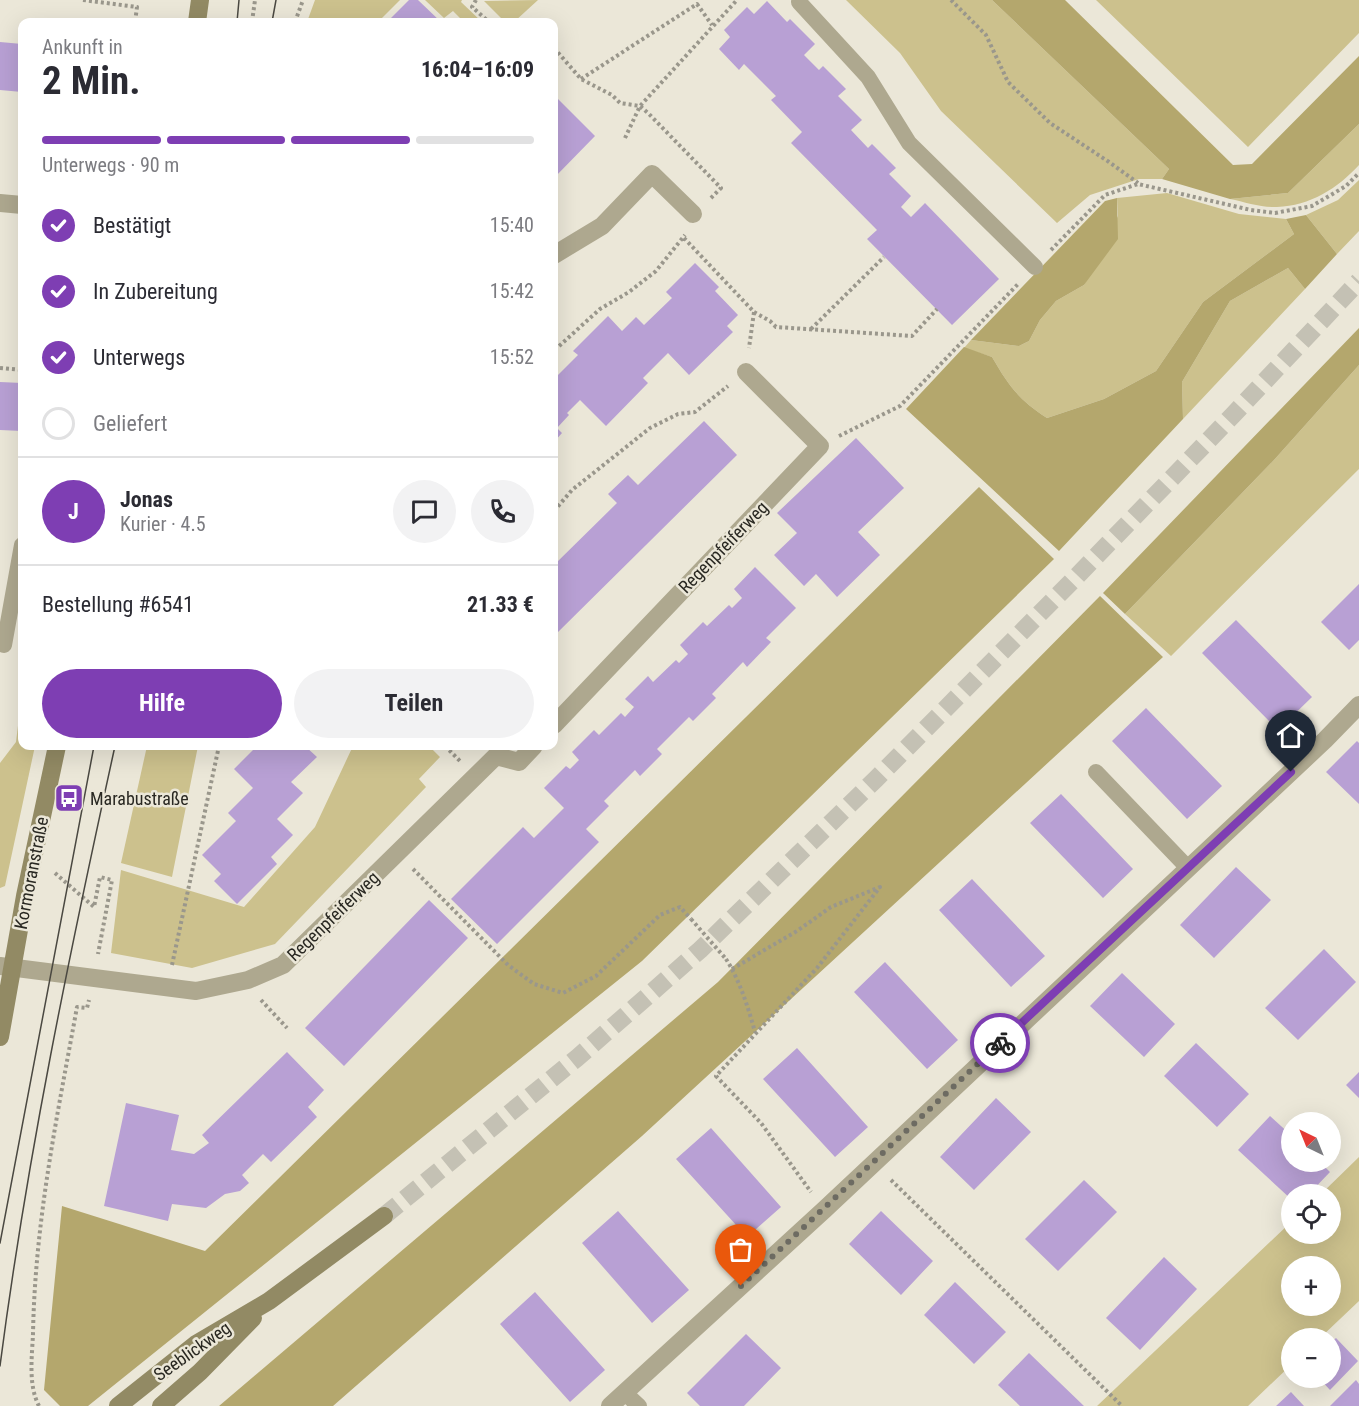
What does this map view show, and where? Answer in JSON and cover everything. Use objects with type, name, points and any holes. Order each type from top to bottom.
[{"type":"main road","points":[[198,18],[200,0]]},
{"type":"main road","name":"Kormoranstraße","points":[[0,1037],[6,968],[25,896],[56,750]]},
{"type":"main road","name":"Seeblickweg","points":[[118,1406],[196,1344],[269,1301],[384,1216]]},
{"type":"main road","name":"Seeblickweg","points":[[161,1406],[200,1372],[269,1301]]},
{"type":"street","points":[[558,253],[602,226],[652,174],[693,214]]},
{"type":"street","points":[[0,202],[18,204]]},
{"type":"street","points":[[746,372],[820,446]]},
{"type":"street","name":"Regenpfeiferweg","points":[[558,721],[820,446]]},
{"type":"street","points":[[610,1406],[824,1210],[1325,740],[1359,705]]},
{"type":"street","name":"Regenpfeiferweg","points":[[6,968],[196,991],[248,980],[283,965],[496,756],[519,762],[530,750]]},
{"type":"lane","points":[[799,2],[868,77],[909,143],[1035,267]]},
{"type":"lane","points":[[4,645],[18,567]]},
{"type":"lane","points":[[1096,772],[1188,868]]},
{"type":"lane","points":[[625,1393],[639,1406]]},
{"type":"path","points":[[83,0],[136,7],[135,18]]},
{"type":"path","points":[[253,18],[255,0]]},
{"type":"path","points":[[296,18],[303,0]]},
{"type":"path","points":[[476,0],[472,7],[484,18]]},
{"type":"path","points":[[625,138],[640,106],[737,0]]},
{"type":"path","points":[[951,0],[986,35],[1008,82],[1050,123],[1138,184],[1251,210],[1275,213],[1312,206],[1346,186],[1359,173]]},
{"type":"path","points":[[581,79],[697,4],[712,25]]},
{"type":"path","points":[[558,53],[581,79],[612,95],[620,103],[640,106],[721,188],[693,214],[684,238],[656,271],[629,292],[600,309],[558,347]]},
{"type":"path","points":[[820,446],[900,406],[1105,195],[1138,184]]},
{"type":"path","points":[[684,238],[754,312],[776,327],[912,336],[937,309]]},
{"type":"path","points":[[811,330],[884,257]]},
{"type":"path","points":[[748,350],[754,312]]},
{"type":"path","points":[[0,368],[18,370]]},
{"type":"path","points":[[558,506],[572,490],[650,428],[678,414],[695,412],[746,372]]},
{"type":"path","points":[[171,988],[171,971],[218,750]]},
{"type":"path","points":[[398,854],[508,964],[534,984],[563,993],[596,976],[660,915],[680,908],[726,959],[747,1005],[755,1033]]},
{"type":"path","points":[[55,873],[94,907],[100,878],[112,880],[97,958]]},
{"type":"path","points":[[732,969],[797,931],[831,907],[880,887],[817,968],[716,1076],[761,1123],[824,1210]]},
{"type":"path","points":[[39,1406],[34,1396],[32,1359],[34,1283],[43,1194],[77,1007],[87,1008],[92,978]]},
{"type":"path","points":[[248,980],[258,996],[287,1028]]},
{"type":"path","points":[[873,1164],[1122,1406]]},
{"type":"shaded area","points":[[315,0],[400,0],[382,18],[308,18]]},
{"type":"shaded area","points":[[425,0],[462,0],[461,2],[478,18],[460,18],[453,11],[444,18]]},
{"type":"shaded area","points":[[538,0],[518,18],[501,18],[484,1]]},
{"type":"shaded area","points":[[846,0],[992,0],[1169,169],[1162,179],[1139,179],[1090,195],[1057,223],[941,111],[900,53]]},
{"type":"shaded area","points":[[992,0],[1065,0],[1233,165],[1252,164],[1359,56],[1359,124],[1288,193],[1230,199],[1162,179],[1169,169]]},
{"type":"shaded area","points":[[1096,0],[1359,0],[1359,33],[1248,147]]},
{"type":"shaded area","points":[[1359,124],[1359,165],[1333,188],[1312,199],[1289,206],[1259,206],[1230,199],[1288,193]]},
{"type":"shaded area","points":[[1359,180],[1359,231],[1337,254],[1306,215],[1338,200]]},
{"type":"shaded area","points":[[1167,193],[1239,214],[1286,219],[1294,234],[1203,302],[1156,371],[1104,399],[1047,418],[1015,391],[992,357],[964,348],[971,340],[1019,346],[1029,341],[1040,320],[1056,301],[1084,285],[1118,216],[1117,198]]},
{"type":"shaded area","points":[[1117,198],[1118,239],[1084,285],[1056,301],[1040,320],[1029,341],[1019,346],[971,340],[1105,201]]},
{"type":"shaded area","points":[[1306,215],[1337,254],[1305,289],[1288,268],[1230,301],[1182,382],[1183,419],[1059,551],[906,409],[964,347],[992,357],[1015,391],[1047,418],[1104,399],[1156,371],[1203,302],[1294,234],[1286,219]]},
{"type":"shaded area","points":[[1288,268],[1305,289],[1183,419],[1182,382],[1230,301]]},
{"type":"shaded area","points":[[1359,328],[1359,365],[1274,460],[1125,614],[1103,593]]},
{"type":"shaded area","points":[[1359,365],[1359,469],[1171,656],[1125,614],[1274,460]]},
{"type":"shaded area","points":[[979,487],[1054,559],[642,961],[88,1406],[60,1406],[44,1390],[62,1206],[205,1251]]},
{"type":"shaded area","points":[[1100,596],[1163,657],[642,1136],[333,1406],[219,1406],[718,982]]},
{"type":"shaded area","points":[[18,726],[18,750],[34,750],[5,886],[0,888],[0,763],[16,742]]},
{"type":"shaded area","points":[[146,750],[197,750],[172,877],[121,863]]},
{"type":"shaded area","points":[[351,750],[433,750],[440,757],[419,779],[426,787],[275,944],[192,968],[111,953],[121,870],[244,907],[315,827]]},
{"type":"shaded area","points":[[1359,1157],[1359,1301],[1331,1328],[1281,1328],[1281,1375],[1248,1406],[1097,1406],[1281,1231],[1281,1244],[1341,1244],[1341,1184],[1331,1184]]},
{"type":"building","points":[[409,0],[418,0],[437,18],[391,18]]},
{"type":"building","points":[[767,1],[787,22],[790,19],[815,44],[804,55],[819,70],[823,66],[846,89],[838,96],[862,120],[851,130],[868,148],[872,144],[896,168],[889,174],[911,196],[901,207],[911,217],[925,203],[999,279],[952,325],[867,239],[877,230],[791,143],[802,132],[771,100],[776,96],[744,64],[739,70],[719,49],[730,37],[724,30],[747,7],[754,14]]},
{"type":"building","points":[[0,42],[18,44],[18,92],[0,90]]},
{"type":"building","points":[[558,99],[595,136],[558,174]]},
{"type":"building","points":[[695,263],[719,287],[715,291],[738,315],[727,326],[733,332],[689,375],[668,353],[643,378],[648,383],[606,426],[580,400],[567,413],[569,415],[558,427],[558,375],[578,355],[573,351],[608,316],[622,331],[636,317],[644,325],[672,298],[666,292]]},
{"type":"building","points":[[0,382],[18,383],[18,431],[0,430]]},
{"type":"building","points":[[704,421],[737,455],[558,632],[558,561],[617,503],[608,494],[628,475],[638,485]]},
{"type":"building","points":[[856,438],[904,488],[858,532],[880,555],[837,597],[816,574],[804,586],[774,555],[797,533],[777,513]]},
{"type":"building","points":[[755,567],[796,608],[766,638],[771,642],[747,667],[743,662],[712,694],[716,698],[693,721],[689,717],[657,749],[662,754],[640,776],[635,770],[604,801],[609,806],[586,829],[599,842],[497,944],[451,899],[523,827],[534,838],[564,808],[544,788],[566,766],[570,769],[579,760],[572,752],[594,730],[599,735],[621,713],[625,717],[634,707],[625,699],[648,676],[653,682],[676,660],[679,663],[688,654],[680,645],[703,622],[707,626],[729,605],[732,608],[742,598],[734,589]]},
{"type":"building","points":[[1359,584],[1359,640],[1349,650],[1321,622]]},
{"type":"building","points":[[1236,620],[1312,697],[1278,730],[1202,653]]},
{"type":"building","points":[[1146,708],[1222,786],[1187,819],[1112,741]]},
{"type":"building","points":[[1357,741],[1359,743],[1359,804],[1326,772]]},
{"type":"building","points":[[253,750],[309,750],[317,757],[291,782],[303,793],[277,819],[293,835],[271,857],[277,864],[237,904],[214,881],[221,874],[202,855],[236,821],[228,813],[253,788],[234,769]]},
{"type":"building","points":[[1061,794],[1133,869],[1103,898],[1030,823]]},
{"type":"building","points":[[1236,867],[1271,900],[1214,958],[1180,925]]},
{"type":"building","points":[[972,879],[1045,956],[1011,987],[939,910]]},
{"type":"building","points":[[429,900],[468,938],[344,1066],[305,1028]]},
{"type":"building","points":[[1324,949],[1356,982],[1298,1040],[1265,1008]]},
{"type":"building","points":[[885,962],[958,1040],[927,1069],[854,992]]},
{"type":"building","points":[[1122,973],[1175,1024],[1144,1057],[1090,1006]]},
{"type":"building","points":[[1196,1043],[1249,1094],[1217,1127],[1164,1076]]},
{"type":"building","points":[[797,1048],[868,1127],[835,1157],[763,1079]]},
{"type":"building","points":[[287,1052],[324,1090],[308,1107],[317,1117],[271,1162],[263,1154],[242,1175],[249,1183],[240,1191],[225,1194],[206,1208],[172,1204],[168,1221],[104,1206],[126,1103],[179,1115],[171,1150],[194,1154],[209,1143],[202,1135]]},
{"type":"building","points":[[1359,1072],[1359,1098],[1346,1085]]},
{"type":"building","points":[[996,1098],[1031,1132],[974,1190],[940,1157]]},
{"type":"building","points":[[1270,1116],[1281,1126],[1281,1172],[1330,1172],[1319,1184],[1281,1184],[1281,1190],[1238,1150]]},
{"type":"building","points":[[711,1128],[781,1207],[747,1237],[676,1159]]},
{"type":"building","points":[[1084,1180],[1117,1212],[1058,1271],[1025,1239]]},
{"type":"building","points":[[618,1211],[689,1290],[652,1323],[582,1243]]},
{"type":"building","points":[[881,1211],[933,1261],[901,1295],[849,1244]]},
{"type":"building","points":[[1164,1257],[1197,1289],[1140,1350],[1106,1318]]},
{"type":"building","points":[[955,1282],[1006,1332],[974,1364],[924,1315]]},
{"type":"building","points":[[535,1292],[605,1370],[570,1402],[500,1324]]},
{"type":"building","points":[[746,1334],[781,1368],[744,1406],[700,1406],[687,1393]]},
{"type":"building","points":[[1341,1343],[1358,1361],[1341,1379]]},
{"type":"building","points":[[1029,1353],[1084,1406],[1020,1406],[998,1385]]},
{"type":"building","points":[[1356,1380],[1359,1384],[1359,1406],[1330,1406]]},
{"type":"building","points":[[1291,1392],[1304,1406],[1276,1406]]},
{"type":"tunnel","points":[[384,1216],[577,1058],[700,950],[876,779],[1076,577],[1359,281]]},
{"type":"tram line","points":[[237,18],[239,0]]},
{"type":"tram line","points":[[273,18],[276,0]]},
{"type":"tram line","points":[[0,1243],[93,750]]},
{"type":"tram line","points":[[0,1366],[36,1132],[114,750]]},
{"type":"way so far","points":[[741,1286],[1000,1043]]},
{"type":"place","name":"Marabustraße","points":[[69,798]]},
{"type":"route","points":[[1000,1043],[1291,772]]}]
